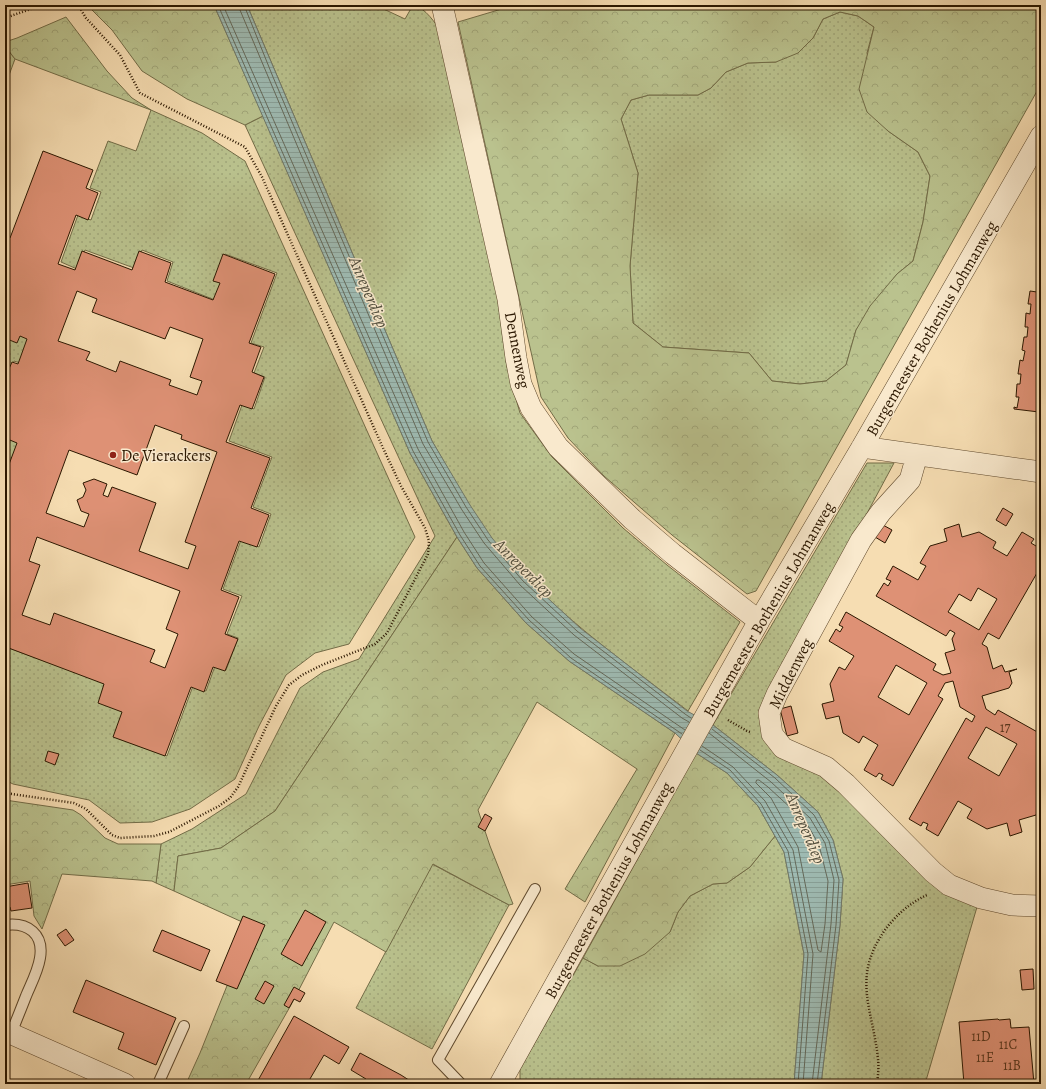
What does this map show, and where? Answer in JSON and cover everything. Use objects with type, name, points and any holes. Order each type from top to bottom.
[{"type":"street","name":"Dennenweg","points":[[445,6],[508,299],[521,384],[531,408],[558,447],[632,520],[759,621]]},
{"type":"street","name":"Burgemeester Bothenius Lohmanweg","points":[[500,1084],[759,621],[862,447],[1041,136]]},
{"type":"street","points":[[862,447],[1041,472]]},
{"type":"street","name":"Middenweg","points":[[772,734],[769,713],[777,694],[861,540],[881,512],[910,480],[917,455]]},
{"type":"street","points":[[772,734],[783,748],[826,767],[846,784],[933,872],[949,885],[981,898],[1012,905],[1041,906]]},
{"type":"street","points":[[8,1032],[125,1084]]},
{"type":"lane","points":[[461,1084],[438,1060],[535,889]]},
{"type":"lane","points":[[5,924],[25,926],[35,932],[41,947],[40,958],[35,975],[8,1032]]},
{"type":"lane","points":[[158,1084],[184,1026]]},
{"type":"path","points":[[5,18],[42,5]]},
{"type":"path","points":[[5,793],[74,803],[86,809],[112,835],[120,838],[154,836],[169,832],[219,806],[230,798],[238,787],[276,706],[289,685],[302,675],[322,665],[374,644],[387,633],[428,554],[429,541],[425,528],[401,486],[382,448],[262,177],[245,148],[140,93],[120,55],[86,18],[78,5]]},
{"type":"path","points":[[709,711],[747,731],[772,734]]},
{"type":"path","points":[[878,1084],[878,1060],[866,997],[866,979],[870,958],[879,939],[891,922],[922,897],[949,885]]},
{"type":"green space","points":[[93,5],[214,5],[263,116],[245,125],[187,99],[142,71],[112,30],[89,7]]},
{"type":"green space","points":[[247,5],[375,5],[405,19],[413,5],[422,9],[442,33],[497,294],[507,367],[520,413],[552,457],[623,528],[667,565],[740,622],[688,711],[585,631],[536,588],[492,539],[468,503],[432,441]]},
{"type":"green space","points":[[515,5],[1041,5],[1041,84],[756,591],[747,594],[672,535],[604,476],[568,438],[541,397],[458,22]],"holes":[[[840,12],[858,16],[874,27],[859,89],[867,112],[888,131],[918,152],[930,176],[923,222],[913,261],[897,274],[870,306],[856,330],[846,365],[826,381],[800,384],[772,381],[749,353],[663,347],[633,323],[630,266],[638,173],[621,119],[631,100],[649,95],[698,95],[711,88],[726,72],[748,63],[776,62],[798,53],[813,38],[823,19]]]},
{"type":"green space","points":[[840,12],[858,16],[874,27],[867,53],[888,131],[918,152],[930,176],[923,222],[913,261],[897,274],[856,330],[846,365],[826,381],[800,384],[772,381],[749,353],[663,347],[633,323],[630,266],[638,173],[621,119],[631,100],[649,95],[698,95],[711,88],[726,72],[748,63],[776,62],[813,38],[823,19]]},
{"type":"green space","points":[[66,17],[107,71],[132,98],[151,110],[15,59],[5,46],[5,42]]},
{"type":"green space","points":[[5,46],[15,59],[5,86]]},
{"type":"green space","points":[[151,110],[202,133],[245,161],[415,537],[349,644],[315,653],[286,675],[259,726],[235,779],[190,809],[152,822],[120,823],[89,800],[13,784],[5,780],[5,676],[9,666],[5,664],[5,658],[9,648],[107,684],[123,712],[114,737],[167,756],[193,686],[206,691],[215,666],[226,670],[238,638],[227,634],[242,596],[223,589],[241,540],[259,547],[271,514],[253,507],[272,457],[229,441],[242,405],[254,409],[265,377],[254,373],[264,347],[251,343],[277,273],[225,254],[216,280],[222,283],[215,300],[167,281],[173,262],[142,250],[134,268],[85,250],[77,269],[61,262],[78,215],[91,220],[101,192],[90,188],[108,141],[136,151]]},
{"type":"green space","points":[[263,116],[410,453],[457,537],[275,811],[221,848],[178,856],[174,891],[156,883],[161,844],[192,829],[246,794],[300,688],[323,672],[359,659],[435,536],[245,125]]},
{"type":"green space","points":[[5,330],[29,339],[20,363],[14,361],[5,385]]},
{"type":"green space","points":[[5,437],[19,442],[5,479]]},
{"type":"green space","points":[[867,463],[894,463],[761,713],[941,892],[977,907],[925,1084],[821,1084],[840,925],[843,879],[833,840],[818,812],[777,775],[713,725]]},
{"type":"green space","points":[[457,537],[477,568],[526,623],[569,661],[675,733],[585,902],[565,889],[637,769],[537,702],[478,810],[490,846],[513,904],[509,905],[433,864],[386,952],[334,922],[291,1005],[246,1084],[186,1084],[251,926],[174,891],[178,856],[221,848],[275,811]]},
{"type":"green space","points":[[696,753],[727,773],[758,806],[775,836],[750,867],[727,883],[713,884],[690,896],[678,912],[670,932],[645,954],[620,966],[598,966],[583,958]]},
{"type":"green space","points":[[5,800],[73,810],[81,815],[105,838],[118,844],[161,844],[156,883],[152,881],[62,874],[42,929],[34,916],[30,881],[5,885]]},
{"type":"green space","points":[[775,836],[784,852],[804,954],[794,1084],[520,1083],[520,1069],[583,958],[598,966],[670,932],[678,912],[690,896],[713,884],[727,883],[750,867]]},
{"type":"green space","points":[[432,864],[509,905],[432,1049],[356,1008]]},
{"type":"water","name":"Anreperdiep","points":[[214,5],[247,5],[432,441],[470,505],[492,538],[526,578],[580,628],[687,711],[713,725],[777,775],[818,812],[833,840],[843,879],[840,925],[821,1084],[794,1084],[804,954],[784,852],[758,806],[727,773],[696,753],[675,733],[569,661],[526,623],[477,568],[457,537],[410,453]]},
{"type":"building","name":"De Vierackers","points":[[43,151],[93,170],[86,188],[98,193],[88,220],[76,215],[58,264],[75,270],[82,251],[132,270],[139,251],[171,263],[165,282],[213,300],[220,283],[213,281],[223,254],[275,274],[249,343],[261,347],[252,372],[264,377],[252,409],[240,405],[226,442],[270,458],[251,508],[269,515],[257,547],[239,541],[221,590],[239,597],[225,634],[238,639],[225,671],[213,667],[204,692],[191,687],[165,756],[113,737],[122,712],[98,703],[104,684],[6,647],[5,651],[5,475],[17,443],[5,438],[5,378],[12,362],[18,364],[27,339],[20,336],[17,343],[7,339],[9,332],[5,331],[5,236],[10,238]],"holes":[[[77,291],[97,299],[92,312],[165,339],[170,327],[203,339],[190,377],[202,381],[197,395],[169,385],[171,380],[120,361],[116,372],[86,360],[90,352],[58,341]],[[155,425],[182,435],[181,439],[217,452],[185,542],[196,546],[188,569],[139,551],[156,503],[112,487],[108,497],[103,495],[107,484],[94,479],[83,483],[86,490],[83,497],[77,500],[81,511],[89,514],[84,527],[46,513],[69,450],[137,475]],[[37,537],[180,591],[166,629],[178,634],[165,668],[150,662],[155,650],[54,613],[50,625],[22,615],[40,565],[29,561]]]},
{"type":"building","points":[[1041,278],[1041,410],[1039,412],[1014,409],[1014,407],[1017,408],[1019,397],[1016,397],[1017,384],[1020,384],[1021,374],[1018,374],[1020,360],[1023,361],[1025,351],[1022,350],[1024,337],[1027,337],[1028,327],[1025,327],[1026,313],[1030,314],[1031,304],[1028,304],[1030,291],[1037,292]]},
{"type":"building","points":[[1003,508],[1013,514],[1006,526],[996,520]]},
{"type":"building","points":[[959,524],[962,537],[979,532],[996,542],[993,548],[1007,556],[1022,532],[1034,539],[1031,543],[1036,546],[1038,542],[1041,543],[1041,566],[999,639],[988,633],[982,644],[987,647],[993,669],[1002,665],[1005,672],[1017,669],[1009,672],[1012,683],[1009,688],[982,696],[986,709],[995,715],[998,710],[1041,734],[1041,787],[1039,791],[1041,792],[1041,807],[1036,815],[1019,820],[1022,832],[1010,836],[1007,823],[987,829],[967,818],[972,809],[958,801],[938,836],[926,829],[928,824],[923,822],[921,826],[909,819],[966,718],[972,722],[975,716],[960,707],[953,681],[945,683],[938,696],[943,699],[893,786],[881,779],[883,775],[879,773],[876,777],[864,770],[878,745],[863,736],[859,743],[843,733],[839,716],[826,719],[822,704],[834,701],[830,684],[839,667],[845,670],[854,656],[829,641],[836,629],[840,632],[843,627],[839,625],[846,612],[936,664],[933,670],[943,675],[951,673],[945,653],[955,650],[952,639],[955,633],[950,630],[946,636],[876,596],[884,583],[888,586],[891,581],[886,579],[893,566],[918,580],[926,566],[920,563],[930,546],[947,541],[944,529]],"holes":[[[978,588],[997,599],[979,630],[948,612],[959,594],[971,601]],[[896,665],[927,683],[909,715],[878,697]],[[986,727],[1017,744],[999,776],[968,758]]]},
{"type":"building","points":[[883,525],[892,530],[885,543],[875,537]]},
{"type":"building","points":[[791,706],[798,733],[787,736],[780,709]]},
{"type":"building","points":[[48,751],[59,754],[55,765],[45,761]]},
{"type":"building","points":[[485,814],[492,818],[485,831],[478,827]]},
{"type":"building","points":[[28,883],[32,908],[11,911],[10,907],[5,908],[5,887]]},
{"type":"building","points":[[305,910],[326,922],[302,966],[281,954]]},
{"type":"building","points":[[243,916],[265,925],[237,989],[216,981]]},
{"type":"building","points":[[66,929],[74,940],[65,946],[57,935]]},
{"type":"building","points":[[162,930],[210,950],[201,971],[153,951]]},
{"type":"building","points":[[1033,969],[1034,989],[1022,990],[1020,970]]},
{"type":"building","points":[[86,980],[176,1018],[156,1065],[118,1049],[124,1033],[73,1012]]},
{"type":"building","points":[[265,981],[274,986],[264,1004],[255,999]]},
{"type":"building","points":[[294,987],[305,993],[300,1002],[294,999],[289,1008],[284,1005]]},
{"type":"building","points":[[294,1016],[349,1047],[339,1064],[324,1055],[307,1084],[256,1084]]},
{"type":"building","points":[[1010,1019],[1011,1028],[1029,1027],[1034,1084],[964,1084],[959,1022]]},
{"type":"building","points":[[360,1053],[415,1084],[363,1084],[366,1079],[351,1070]]},
{"type":"place","name":"De Vierackers","points":[[113,455]]}]
